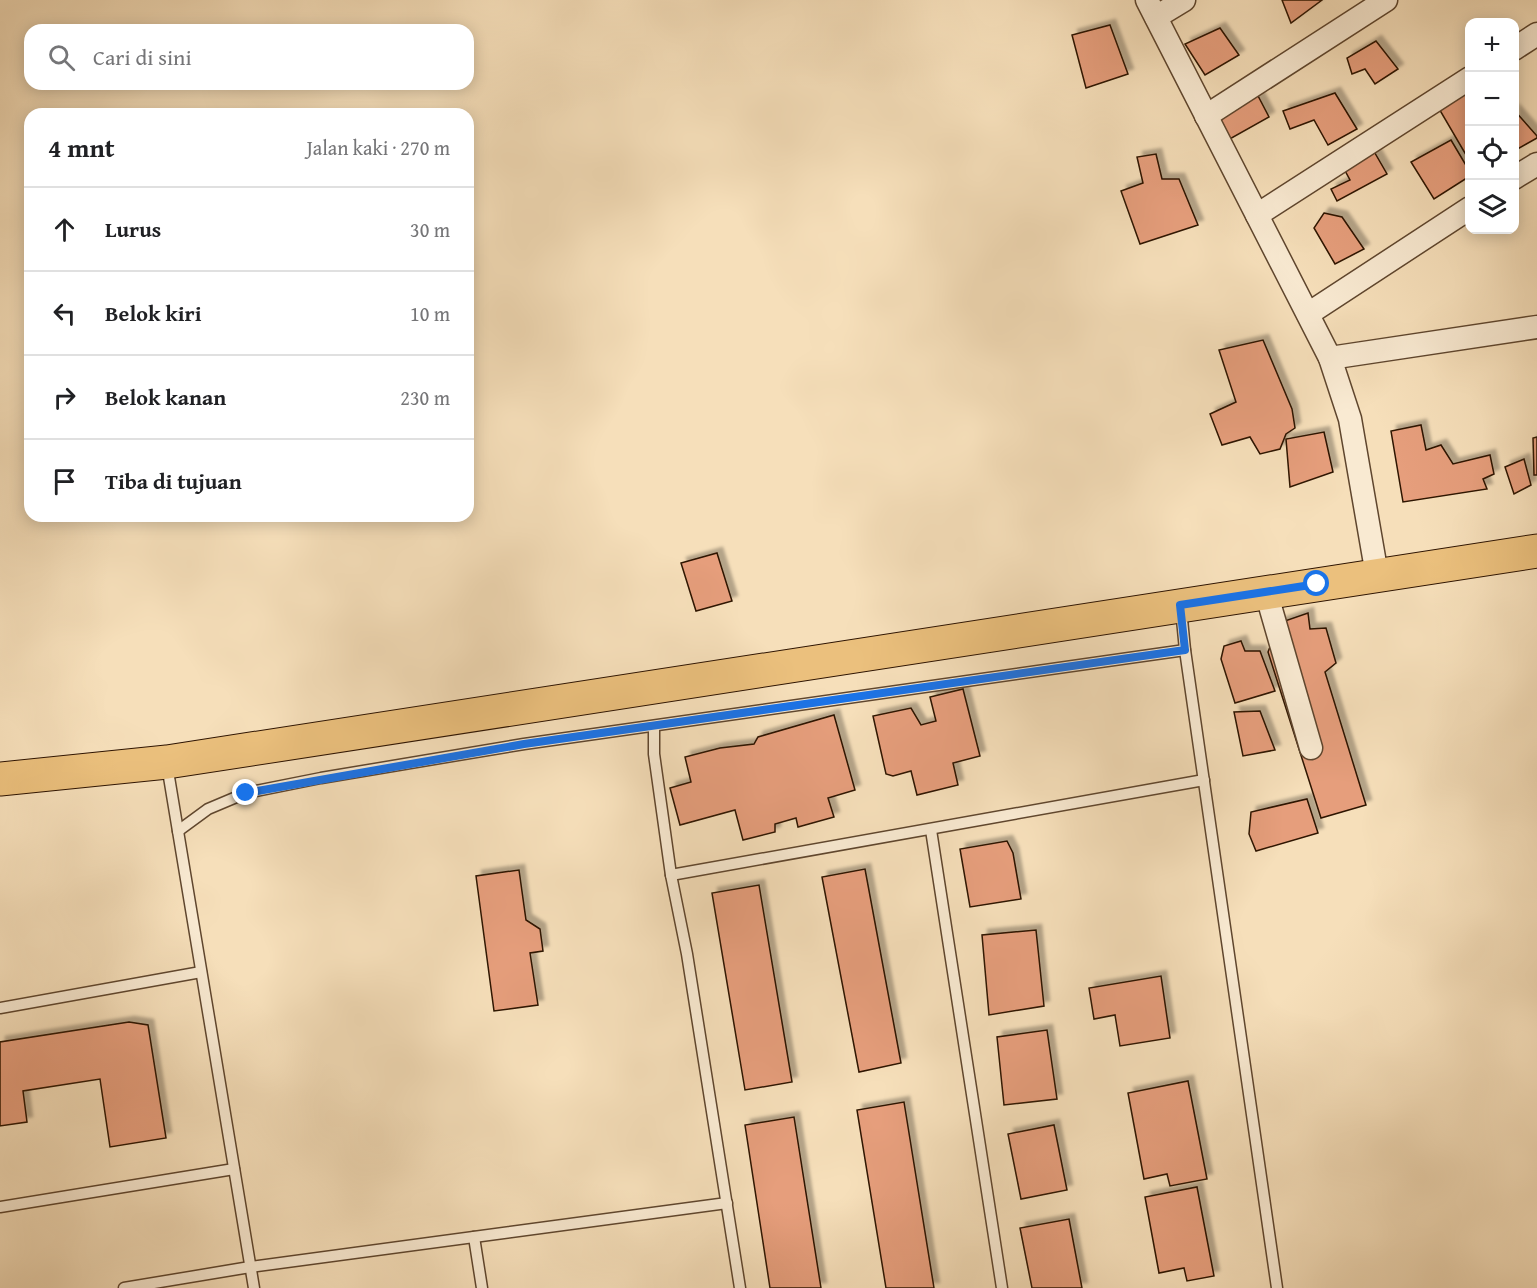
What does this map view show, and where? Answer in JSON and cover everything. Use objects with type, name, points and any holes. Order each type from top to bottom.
[{"type":"main road","points":[[0,779],[167,762],[1537,551]]},
{"type":"street","points":[[1184,0],[1152,8],[1330,358],[1350,419],[1377,575]]},
{"type":"street","points":[[1206,116],[1386,0]]},
{"type":"street","points":[[1519,46],[1537,34]]},
{"type":"street","points":[[1257,215],[1465,81]]},
{"type":"street","points":[[1519,175],[1537,164]]},
{"type":"street","points":[[1308,314],[1465,211]]},
{"type":"street","points":[[1330,358],[1537,327]]},
{"type":"street","points":[[1266,592],[1311,748]]},
{"type":"lane","points":[[1180,605],[1277,1288]]},
{"type":"lane","points":[[178,831],[208,809],[246,793],[524,744],[1185,650]]},
{"type":"lane","points":[[654,727],[654,754],[671,875],[687,954],[740,1288]]},
{"type":"lane","points":[[167,762],[254,1288]]},
{"type":"lane","points":[[671,875],[1204,780]]},
{"type":"lane","points":[[931,830],[1002,1288]]},
{"type":"lane","points":[[0,1008],[201,972]]},
{"type":"lane","points":[[0,1207],[234,1168]]},
{"type":"lane","points":[[124,1288],[250,1267],[727,1203]]},
{"type":"lane","points":[[474,1237],[482,1288]]},
{"type":"building","points":[[1282,0],[1322,0],[1291,23]]},
{"type":"building","points":[[1110,25],[1128,74],[1086,88],[1072,35]]},
{"type":"building","points":[[1220,28],[1239,55],[1205,75],[1185,44]]},
{"type":"building","points":[[1376,41],[1398,69],[1375,84],[1365,69],[1352,74],[1347,58]]},
{"type":"building","points":[[1465,89],[1465,153],[1438,107]]},
{"type":"building","points":[[1256,92],[1269,117],[1228,140],[1215,117]]},
{"type":"building","points":[[1335,93],[1357,129],[1328,145],[1314,120],[1290,129],[1283,111]]},
{"type":"building","points":[[1519,116],[1537,136],[1519,148]]},
{"type":"building","points":[[1451,140],[1465,164],[1465,179],[1434,199],[1411,162]]},
{"type":"building","points":[[1372,148],[1387,174],[1337,201],[1331,189],[1350,180],[1343,167]]},
{"type":"building","points":[[1156,154],[1162,179],[1179,179],[1198,225],[1140,244],[1121,191],[1143,183],[1137,157]]},
{"type":"building","points":[[1324,213],[1342,217],[1364,249],[1335,264],[1314,228]]},
{"type":"building","points":[[1263,340],[1292,409],[1295,428],[1286,434],[1280,449],[1260,454],[1250,437],[1222,445],[1210,414],[1236,402],[1219,350]]},
{"type":"building","points":[[1421,425],[1426,450],[1441,445],[1453,464],[1490,455],[1494,474],[1483,479],[1487,489],[1403,502],[1391,431]]},
{"type":"building","points":[[1324,432],[1333,472],[1290,487],[1286,439]]},
{"type":"building","points":[[1537,437],[1537,475],[1534,475],[1533,438]]},
{"type":"building","points":[[1524,459],[1531,485],[1514,494],[1505,467]]},
{"type":"building","points":[[717,553],[732,601],[696,611],[681,563]]},
{"type":"building","points":[[1308,613],[1310,629],[1326,628],[1336,663],[1325,672],[1366,805],[1321,818],[1268,652],[1279,623]]},
{"type":"building","points":[[1241,641],[1245,651],[1260,651],[1275,691],[1235,703],[1221,659],[1224,646]]},
{"type":"building","points":[[963,689],[980,756],[953,763],[958,785],[917,795],[911,771],[893,776],[886,774],[873,716],[911,708],[921,725],[936,721],[930,697]]},
{"type":"building","points":[[1260,711],[1275,750],[1243,756],[1234,712]]},
{"type":"building","points":[[834,715],[855,790],[828,798],[834,817],[798,827],[796,818],[775,824],[775,832],[743,840],[735,810],[680,825],[670,788],[691,782],[685,757],[720,748],[754,744],[758,737]]},
{"type":"building","points":[[1307,799],[1318,833],[1256,851],[1249,834],[1251,812]]},
{"type":"building","points":[[1007,841],[1013,853],[1021,899],[970,907],[960,849]]},
{"type":"building","points":[[865,869],[901,1063],[859,1072],[822,877]]},
{"type":"building","points":[[519,870],[526,920],[540,929],[543,951],[530,953],[538,1005],[494,1011],[476,876]]},
{"type":"building","points":[[759,885],[792,1082],[745,1090],[712,893]]},
{"type":"building","points":[[1036,930],[1044,1006],[989,1015],[982,935]]},
{"type":"building","points":[[1161,976],[1170,1038],[1120,1046],[1115,1015],[1094,1019],[1089,988]]},
{"type":"building","points":[[129,1022],[148,1025],[166,1138],[110,1147],[100,1079],[23,1091],[27,1122],[0,1126],[0,1042]]},
{"type":"building","points":[[1047,1030],[1057,1099],[1004,1105],[997,1037]]},
{"type":"building","points":[[1188,1081],[1207,1179],[1170,1186],[1167,1174],[1144,1179],[1128,1093]]},
{"type":"building","points":[[904,1102],[934,1288],[886,1288],[857,1110]]},
{"type":"building","points":[[794,1117],[821,1288],[770,1288],[745,1125]]},
{"type":"building","points":[[1054,1125],[1067,1190],[1021,1199],[1008,1134]]},
{"type":"building","points":[[1197,1187],[1214,1276],[1187,1281],[1184,1268],[1159,1273],[1145,1197]]},
{"type":"building","points":[[1069,1219],[1082,1288],[1032,1288],[1020,1228]]},
{"type":"route","points":[[246,793],[524,744],[1185,650],[1180,605],[1317,584]]}]
